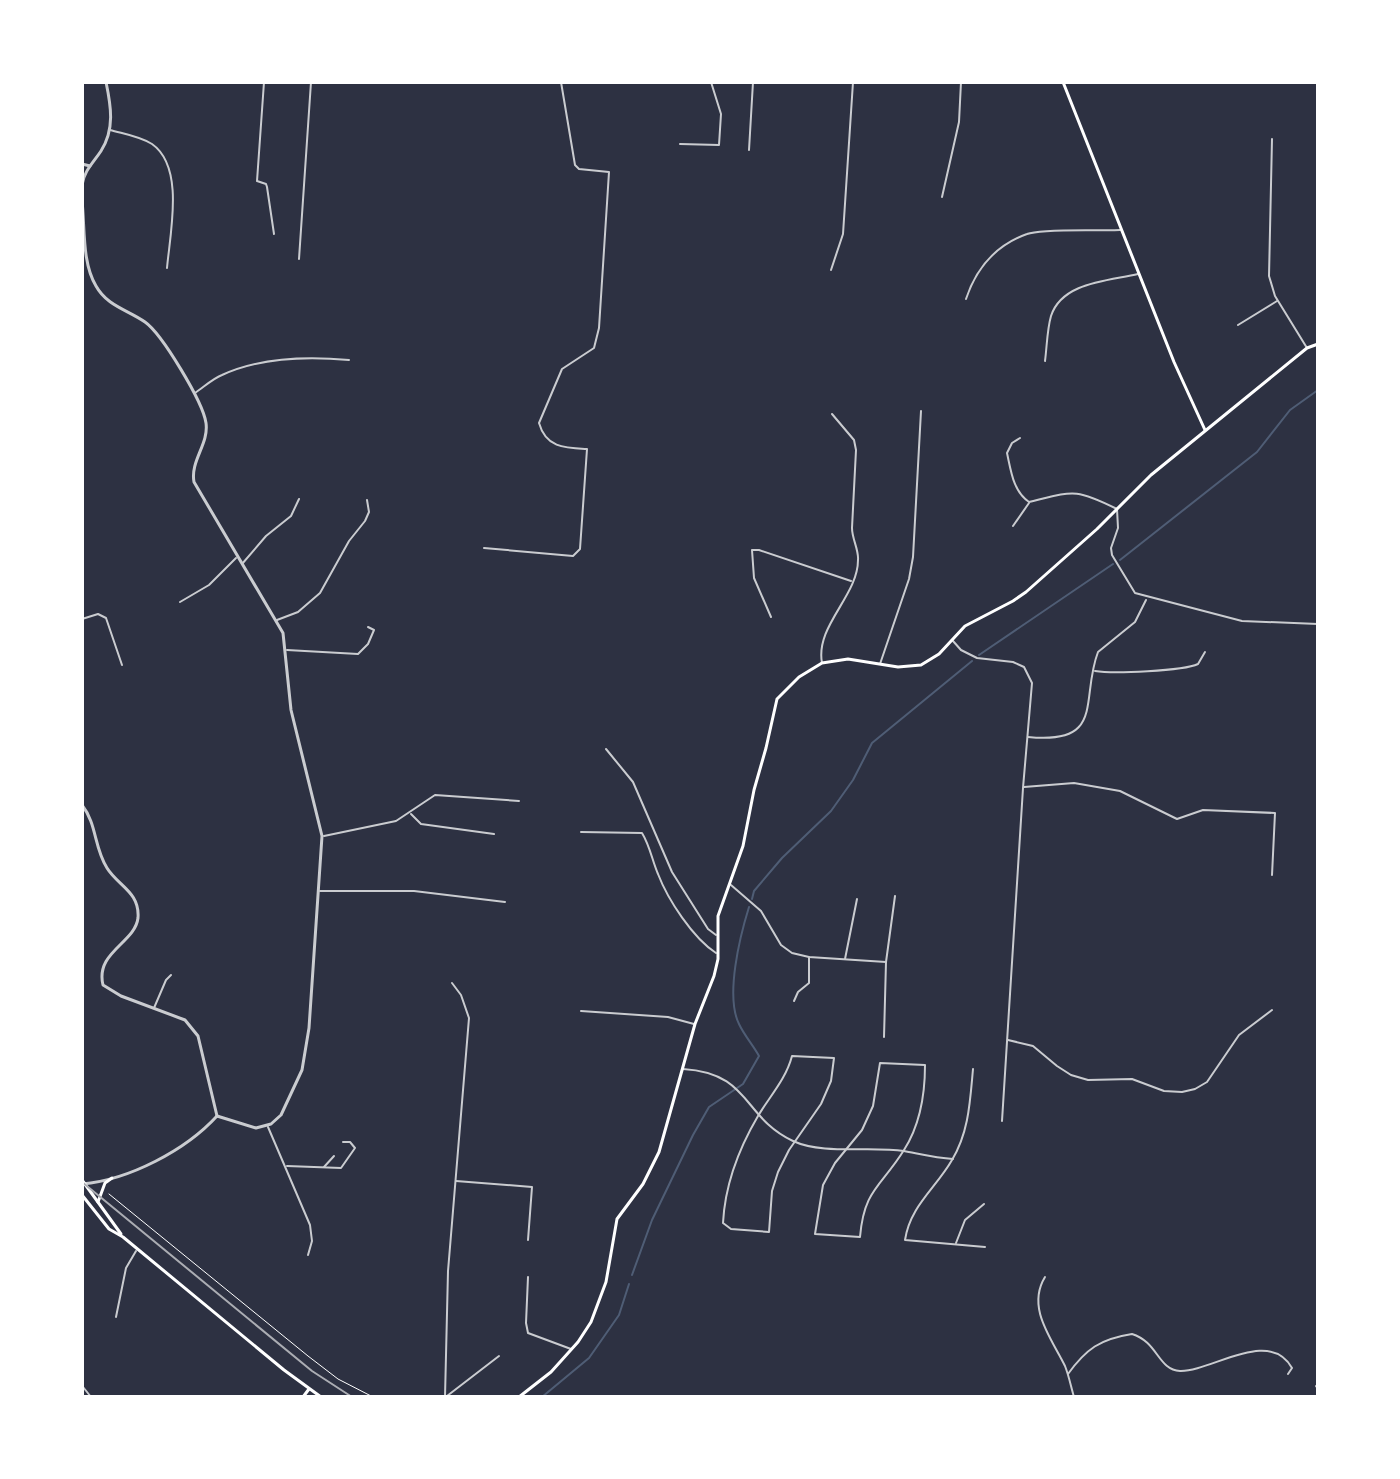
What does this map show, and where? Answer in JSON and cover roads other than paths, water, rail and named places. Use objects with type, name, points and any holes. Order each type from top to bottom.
[{"type":"main road","points":[[1063,82],[1205,430]]},
{"type":"main road","points":[[519,1397],[551,1372],[572,1350],[591,1322],[609,1266],[617,1219],[643,1184],[659,1152],[695,1024],[714,976],[718,916],[743,846],[775,702],[787,687],[822,663],[848,659],[912,667],[932,660],[972,622],[1026,592],[1151,475],[1307,348],[1318,344]]},
{"type":"main road","points":[[98,1202],[105,1183],[112,1178]]},
{"type":"main road","points":[[82,1183],[136,1250],[321,1397]]},
{"type":"main road","points":[[82,1195],[109,1229],[123,1237]]},
{"type":"main road","points":[[303,1397],[309,1389]]},
{"type":"street","points":[[82,185],[90,166],[102,150],[109,130],[112,108],[106,82]]},
{"type":"street","points":[[264,82],[257,181],[267,187],[274,234]]},
{"type":"street","points":[[299,259],[311,82]]},
{"type":"street","points":[[484,548],[573,556],[580,549],[587,449],[550,443],[542,434],[539,423],[562,369],[594,348],[599,328],[609,172],[579,169],[575,165],[561,82]]},
{"type":"street","points":[[645,82],[651,83]]},
{"type":"street","points":[[680,144],[719,145],[721,114],[711,82]]},
{"type":"street","points":[[749,150],[753,82]]},
{"type":"street","points":[[831,270],[838,254],[845,214],[853,82]]},
{"type":"street","points":[[942,197],[959,122],[961,82]]},
{"type":"street","points":[[109,130],[144,139],[163,154],[173,178],[167,268]]},
{"type":"street","points":[[1272,139],[1268,267],[1271,285],[1307,348]]},
{"type":"street","points":[[82,164],[90,166]]},
{"type":"street","points":[[82,201],[88,265],[95,286],[114,306],[153,329],[194,394],[206,423],[205,442],[192,473],[194,482],[277,620],[287,650],[291,710],[322,836],[305,1060],[281,1115],[268,1126],[256,1128],[217,1116]]},
{"type":"street","points":[[966,299],[973,278],[993,254],[1029,233],[1123,230]]},
{"type":"street","points":[[1045,361],[1051,318],[1059,301],[1078,288],[1140,274]]},
{"type":"street","points":[[1238,325],[1278,300]]},
{"type":"street","points":[[194,394],[222,375],[268,361],[309,358],[349,360]]},
{"type":"street","points":[[880,664],[909,579],[913,557],[921,411]]},
{"type":"street","points":[[822,663],[821,647],[852,581],[859,558],[852,528],[856,450],[854,440],[832,414]]},
{"type":"street","points":[[1020,438],[1012,443],[1007,453],[1013,480],[1021,496],[1029,502]]},
{"type":"street","points":[[1013,526],[1029,502],[1074,491],[1090,496],[1117,509],[1118,528],[1111,548],[1112,555],[1132,589],[1147,597],[1242,621],[1318,624]]},
{"type":"street","points":[[242,565],[266,536],[291,516],[299,499]]},
{"type":"street","points":[[277,620],[298,612],[320,593],[349,541],[365,521],[369,512],[367,500]]},
{"type":"street","points":[[771,617],[754,578],[752,550],[852,581]]},
{"type":"street","points":[[180,602],[209,585],[237,557]]},
{"type":"street","points":[[1027,736],[1062,738],[1080,727],[1090,704],[1098,652],[1135,622],[1147,597]]},
{"type":"street","points":[[82,619],[98,614],[106,618],[122,665]]},
{"type":"street","points":[[287,650],[358,654],[368,644],[374,630],[368,627]]},
{"type":"street","points":[[953,640],[970,655],[1013,662],[1029,673],[1032,683],[1002,1121]]},
{"type":"street","points":[[1094,670],[1113,672],[1185,668],[1198,664],[1205,652]]},
{"type":"street","points":[[606,749],[633,782],[672,872],[708,929],[717,936]]},
{"type":"street","points":[[1023,788],[1074,783],[1095,786],[1133,796],[1177,819],[1203,810],[1275,813],[1272,875]]},
{"type":"street","points":[[322,836],[396,821],[435,795],[519,801]]},
{"type":"street","points":[[83,808],[92,821],[99,856],[134,896],[138,915],[136,926],[120,942],[102,969],[103,985],[108,990],[185,1020],[198,1036],[217,1116]]},
{"type":"street","points":[[410,813],[421,824],[494,834]]},
{"type":"street","points":[[581,832],[642,833],[649,844],[658,876],[684,919],[702,943],[717,954]]},
{"type":"street","points":[[730,884],[761,911],[781,945],[792,953],[886,962]]},
{"type":"street","points":[[319,891],[414,891],[505,902]]},
{"type":"street","points":[[884,1037],[886,962],[895,896]]},
{"type":"street","points":[[845,960],[857,899]]},
{"type":"street","points":[[794,1001],[798,992],[809,983],[809,957]]},
{"type":"street","points":[[154,1008],[171,975]]},
{"type":"street","points":[[445,1397],[448,1271],[469,1012],[452,983]]},
{"type":"street","points":[[1007,1040],[1033,1046],[1057,1066],[1080,1077],[1107,1081],[1132,1079],[1164,1091],[1182,1092],[1207,1082],[1239,1035],[1272,1010]]},
{"type":"street","points":[[581,1011],[668,1017],[695,1024]]},
{"type":"street","points":[[792,1056],[834,1058],[828,1090],[778,1172],[772,1191],[769,1232],[728,1228],[723,1223],[724,1196],[730,1176],[759,1115],[785,1076],[792,1056]]},
{"type":"street","points":[[880,1063],[925,1065],[925,1090],[914,1133],[904,1151],[871,1191],[862,1216],[860,1237],[815,1234],[823,1185],[835,1163],[849,1147],[862,1130],[873,1106],[880,1063]]},
{"type":"street","points":[[681,1069],[716,1074],[734,1086],[759,1115],[796,1143],[821,1149],[849,1147],[904,1151],[953,1159]]},
{"type":"street","points":[[973,1069],[964,1136],[953,1159],[913,1213],[905,1240],[985,1247]]},
{"type":"street","points":[[82,1183],[112,1178],[189,1143],[217,1116]]},
{"type":"street","points":[[268,1126],[310,1225],[312,1241],[308,1255]]},
{"type":"street","points":[[285,1166],[342,1167],[355,1148],[350,1142],[343,1142]]},
{"type":"street","points":[[322,1168],[334,1156]]},
{"type":"street","points":[[455,1181],[532,1187],[528,1240]]},
{"type":"street","points":[[956,1245],[965,1220],[984,1204]]},
{"type":"street","points":[[82,1206],[89,1205]]},
{"type":"street","points":[[116,1317],[126,1268],[136,1250]]},
{"type":"street","points":[[528,1277],[528,1333],[572,1350]]},
{"type":"street","points":[[1045,1277],[1040,1285],[1039,1309],[1048,1337],[1068,1374],[1074,1397]]},
{"type":"street","points":[[1068,1374],[1091,1347],[1132,1334],[1148,1342],[1164,1365],[1174,1370],[1190,1370],[1257,1351],[1271,1352],[1287,1360],[1292,1368],[1288,1374]]},
{"type":"street","points":[[445,1397],[499,1356]]},
{"type":"street","points":[[83,1387],[91,1397]]},
{"type":"waterway","points":[[1120,560],[1257,452],[1290,410],[1318,390]]},
{"type":"waterway","points":[[979,655],[1113,564]]},
{"type":"waterway","points":[[752,899],[754,891],[782,858],[831,811],[853,780],[872,743],[972,661]]},
{"type":"waterway","points":[[632,1275],[652,1220],[709,1107],[743,1084],[759,1056],[739,1024],[733,998],[738,949],[749,907]]},
{"type":"waterway","points":[[542,1397],[589,1358],[619,1315],[629,1284]]},
{"type":"railway","points":[[82,1182],[312,1371],[352,1397]]}]
